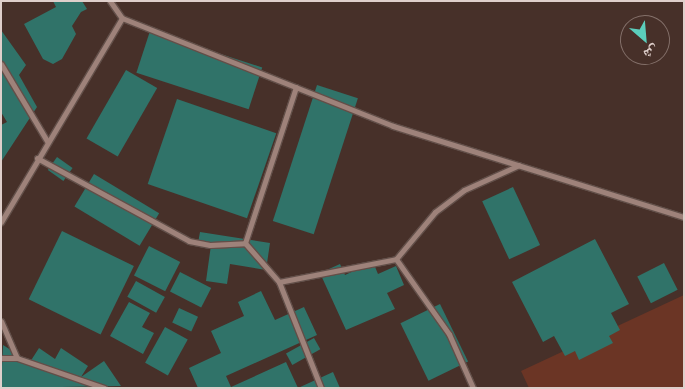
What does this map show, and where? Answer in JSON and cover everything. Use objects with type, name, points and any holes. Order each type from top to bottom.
[{"type":"street","points":[[110,1],[122,18],[393,126],[684,217]]},
{"type":"street","points":[[1,222],[47,141],[122,18]]},
{"type":"street","points":[[1,64],[47,141]]},
{"type":"street","points":[[245,243],[296,87]]},
{"type":"street","points":[[37,158],[189,240],[210,245],[245,243]]},
{"type":"street","points":[[279,282],[396,259],[435,212],[464,190],[518,165]]},
{"type":"street","points":[[245,243],[279,282],[321,388]]},
{"type":"street","points":[[396,259],[449,334],[473,388]]},
{"type":"street","points":[[1,321],[17,358]]},
{"type":"street","points":[[1,358],[17,358],[104,388]]},
{"type":"shaded area","points":[[684,295],[684,388],[529,388],[521,371]]},
{"type":"building","points":[[53,1],[82,1],[87,9],[81,12],[72,26],[76,34],[62,59],[53,64],[43,59],[24,24],[56,7]]},
{"type":"building","points":[[1,30],[26,65],[19,75],[37,107],[1,162],[1,125],[7,122],[1,112]]},
{"type":"building","points":[[150,31],[262,67],[249,109],[136,73]]},
{"type":"building","points":[[126,70],[157,88],[118,156],[86,138]]},
{"type":"building","points":[[317,85],[358,98],[314,234],[273,221]]},
{"type":"building","points":[[177,99],[276,133],[247,218],[148,184]]},
{"type":"building","points":[[57,157],[73,168],[63,181],[48,170]]},
{"type":"building","points":[[94,174],[159,213],[140,246],[74,207]]},
{"type":"building","points":[[513,187],[540,245],[509,259],[482,201]]},
{"type":"building","points":[[62,231],[134,266],[101,334],[29,299]]},
{"type":"building","points":[[200,232],[270,243],[266,270],[230,264],[227,284],[206,281],[211,245],[198,243]]},
{"type":"building","points":[[595,239],[629,304],[611,313],[620,330],[609,336],[613,343],[579,360],[575,351],[565,356],[554,336],[543,342],[512,282]]},
{"type":"building","points":[[149,246],[180,262],[165,291],[134,275]]},
{"type":"building","points":[[373,262],[378,274],[396,266],[404,285],[387,293],[395,309],[346,330],[320,273],[340,264],[345,275]]},
{"type":"building","points":[[664,263],[678,290],[651,303],[637,277]]},
{"type":"building","points":[[180,272],[211,288],[201,307],[170,292]]},
{"type":"building","points":[[136,281],[165,297],[156,313],[127,297]]},
{"type":"building","points":[[261,291],[275,320],[304,307],[317,335],[226,376],[231,387],[286,362],[298,388],[198,388],[189,368],[221,353],[211,331],[244,316],[238,302]]},
{"type":"building","points":[[129,302],[150,313],[142,327],[154,333],[143,354],[110,336]]},
{"type":"building","points":[[440,304],[468,362],[429,381],[400,323]]},
{"type":"building","points":[[179,308],[198,317],[191,331],[172,323]]},
{"type":"building","points":[[165,327],[188,340],[168,375],[145,363]]},
{"type":"building","points":[[314,338],[320,349],[292,365],[286,354]]},
{"type":"building","points":[[3,345],[30,362],[39,348],[55,359],[61,348],[88,366],[81,377],[104,361],[121,386],[1,388]]},
{"type":"building","points":[[333,372],[340,388],[298,388]]}]
